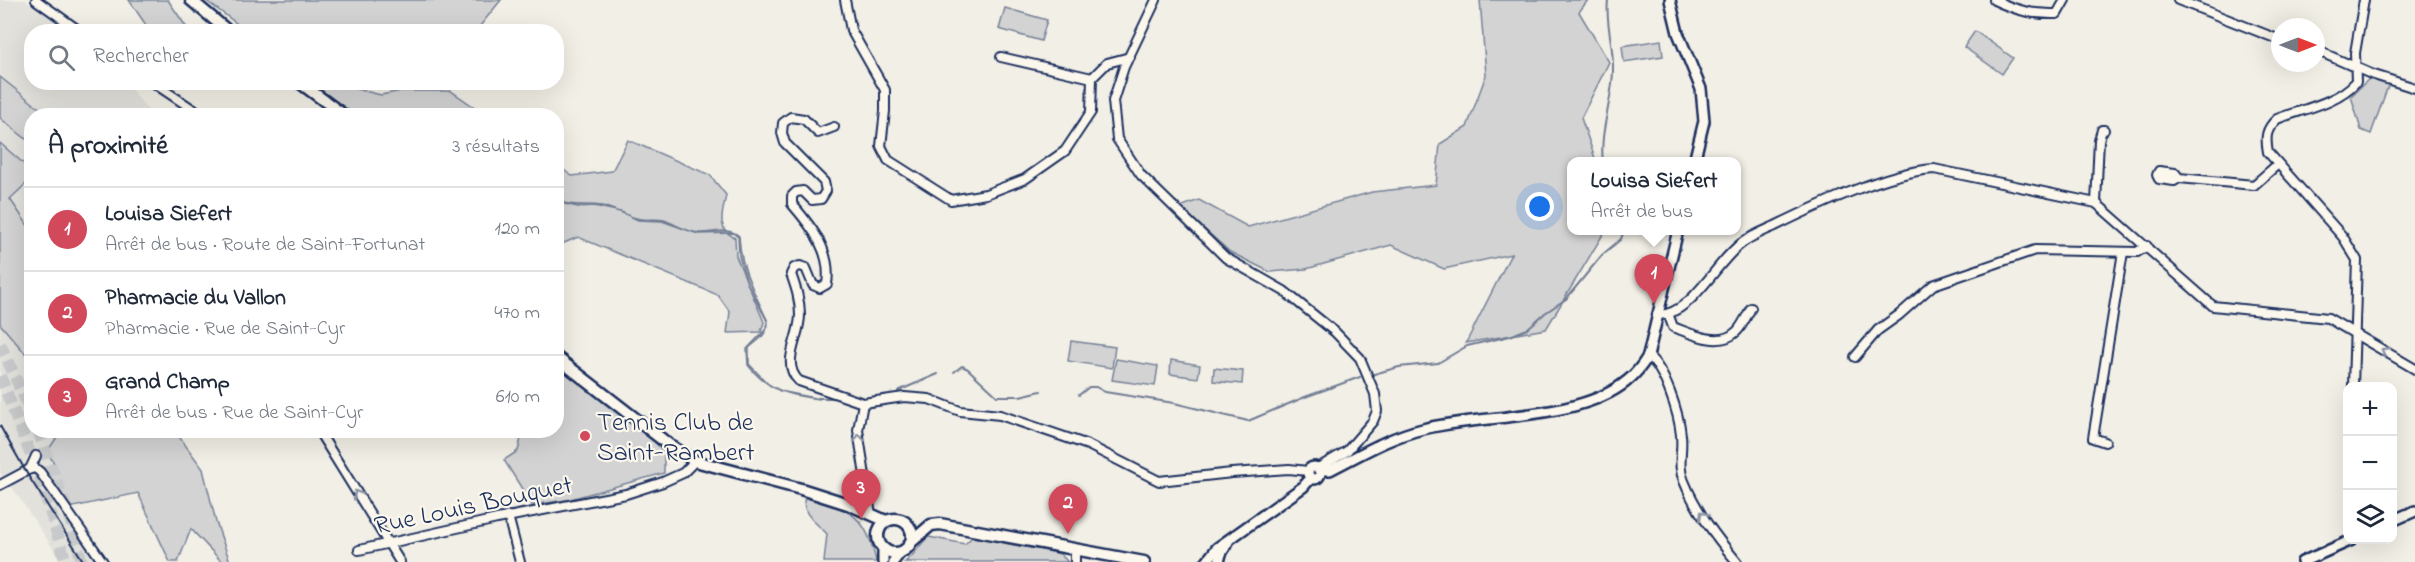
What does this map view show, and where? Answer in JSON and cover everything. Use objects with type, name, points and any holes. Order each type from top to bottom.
[{"type":"main road","points":[[191,0],[219,24]]},
{"type":"main road","points":[[309,90],[334,108]]},
{"type":"main road","points":[[564,363],[668,444],[695,460],[794,486],[848,504],[886,521],[897,519],[907,524],[940,524],[1144,562]]},
{"type":"main road","points":[[867,514],[878,534],[879,544],[896,557],[931,525]]},
{"type":"main road","points":[[878,534],[886,521]]},
{"type":"main road","points":[[907,524],[911,532],[910,543]]},
{"type":"street","points":[[36,0],[70,24]]},
{"type":"street","points":[[844,0],[851,30],[885,90],[881,146],[888,160],[951,200],[986,194],[1025,178],[1065,151],[1091,112],[1092,78],[1107,63],[1130,57]]},
{"type":"street","points":[[1156,0],[1120,76],[1113,100],[1117,139],[1141,175],[1226,258],[1284,291],[1335,332],[1360,358],[1375,394],[1377,411],[1373,421],[1347,451],[1314,472],[1303,487],[1217,548],[1206,562]]},
{"type":"street","points":[[1670,0],[1678,33],[1701,88],[1704,121],[1695,157]]},
{"type":"street","points":[[1994,0],[2023,12],[2038,15],[2056,14],[2066,0]]},
{"type":"street","points":[[2178,0],[2271,36]]},
{"type":"street","points":[[2353,382],[2357,260],[2343,237],[2268,152],[2265,138],[2270,126],[2277,119],[2336,98],[2356,82],[2355,53],[2364,0]]},
{"type":"street","points":[[2325,54],[2371,74],[2415,88]]},
{"type":"street","points":[[1001,57],[1092,78]]},
{"type":"street","points":[[170,90],[186,108]]},
{"type":"street","points":[[834,128],[818,133],[804,119],[791,117],[783,123],[782,133],[785,143],[824,182],[826,191],[821,199],[812,200],[803,191],[796,192],[792,196],[792,204],[814,228],[829,273],[827,284],[820,288],[813,285],[806,268],[800,266],[794,268],[791,274],[800,301],[800,318],[790,364],[792,374],[799,381],[863,403],[904,397],[929,399],[960,411],[1000,415],[1088,445],[1159,481],[1289,469],[1314,472],[1330,470],[1389,440],[1424,428],[1569,406],[1609,393],[1637,372],[1648,356],[1677,235]]},
{"type":"street","points":[[2096,203],[2099,140],[2104,130]]},
{"type":"street","points":[[2179,178],[2254,185],[2278,164]]},
{"type":"street","points":[[1657,315],[1669,316],[1684,306],[1741,243],[1808,210],[1913,171],[1934,169],[2096,203],[2213,306],[2328,318],[2415,369]]},
{"type":"street","points":[[1855,357],[1878,330],[1933,285],[2035,250],[2137,252],[2147,246]]},
{"type":"street","points":[[2105,442],[2093,438],[2123,252]]},
{"type":"street","points":[[1669,316],[1673,327],[1703,339],[1726,337],[1736,332],[1751,308]]},
{"type":"street","points":[[1648,356],[1655,362],[1666,381],[1682,435],[1680,468],[1684,481],[1716,537],[1737,562]]},
{"type":"street","points":[[863,403],[858,430],[867,514]]},
{"type":"street","points":[[323,438],[400,562]]},
{"type":"street","points":[[30,469],[36,456]]},
{"type":"street","name":"Rue Louis Bouquet","points":[[359,550],[508,516],[626,494],[683,473],[695,460]]},
{"type":"street","points":[[0,485],[35,468],[103,562]]},
{"type":"street","points":[[2397,519],[2415,511]]},
{"type":"street","points":[[508,516],[520,562]]},
{"type":"street","points":[[1219,562],[1229,540]]},
{"type":"street","points":[[2302,562],[2343,544]]},
{"type":"street","points":[[883,549],[883,562]]},
{"type":"street","points":[[1075,550],[1075,562]]},
{"type":"shaded area","points":[[0,0],[25,0],[59,24],[24,24],[24,90],[132,90],[146,108],[24,108],[24,438],[147,438],[49,476],[33,452],[27,457],[25,465],[30,474],[37,475],[97,562],[62,562],[11,485],[18,479],[15,473],[2,476],[0,471]]},
{"type":"shaded area","points":[[129,0],[168,0],[184,24],[145,24]]},
{"type":"shaded area","points":[[205,0],[501,0],[482,24],[238,24]]},
{"type":"shaded area","points":[[1480,0],[1588,0],[1579,12],[1609,62],[1581,118],[1595,157],[1567,157],[1567,235],[1603,235],[1546,329],[1466,343],[1511,254],[1444,269],[1391,245],[1306,269],[1270,272],[1230,252],[1180,207],[1199,200],[1248,227],[1372,192],[1436,185],[1440,144],[1467,127],[1486,75]]},
{"type":"shaded area","points":[[1005,8],[1047,20],[1041,41],[999,29]]},
{"type":"shaded area","points":[[1975,31],[2013,58],[2002,74],[1964,47]]},
{"type":"shaded area","points":[[1661,40],[1663,56],[1624,62],[1622,46]]},
{"type":"shaded area","points":[[0,77],[39,108],[24,108],[24,137],[0,118]]},
{"type":"shaded area","points":[[2370,78],[2389,83],[2371,134],[2361,130],[2351,96]]},
{"type":"shaded area","points":[[317,90],[360,90],[381,95],[401,91],[451,91],[476,108],[343,108]]},
{"type":"shaded area","points":[[628,140],[710,175],[726,195],[722,214],[723,225],[725,230],[735,238],[736,256],[764,322],[761,332],[727,333],[730,312],[718,295],[578,237],[564,243],[564,170],[572,176],[612,171]]},
{"type":"shaded area","points":[[0,143],[24,164],[24,186],[10,199],[24,220],[24,352],[0,324]]},
{"type":"shaded area","points":[[564,203],[602,206],[617,211],[594,206],[578,207]]},
{"type":"shaded area","points":[[629,216],[664,220],[682,228],[662,221],[638,220]]},
{"type":"shaded area","points":[[688,231],[704,233],[730,231],[739,236],[741,256],[747,275],[768,323],[767,328],[764,334],[749,348],[749,364],[768,383],[755,374],[748,365],[747,349],[766,329],[767,321],[747,283],[739,256],[738,237],[733,233],[698,234]]},
{"type":"shaded area","points":[[1071,341],[1115,347],[1112,368],[1068,361]]},
{"type":"shaded area","points":[[1116,359],[1158,366],[1155,386],[1112,380]]},
{"type":"shaded area","points":[[1171,360],[1200,365],[1198,378],[1170,374]]},
{"type":"shaded area","points":[[1214,368],[1243,371],[1242,384],[1213,381]]},
{"type":"shaded area","name":"Tennis Club de Saint-Rambert","points":[[564,369],[652,439],[664,452],[664,473],[567,500],[532,505],[504,460],[518,451],[521,438],[564,438]]},
{"type":"shaded area","points":[[56,438],[180,438],[203,469],[216,522],[230,562],[222,562],[191,529],[178,562],[170,562],[138,493],[69,508],[46,472],[56,466],[47,452]]},
{"type":"shaded area","points":[[805,496],[844,510],[861,523],[872,545],[876,562],[824,562],[827,534],[807,513]]},
{"type":"shaded area","points":[[929,537],[965,544],[972,537],[1060,554],[1068,562],[905,562]]},
{"type":"waterway","points":[[1603,157],[1604,127],[1613,69],[1608,0]]},
{"type":"waterway","points":[[1374,374],[1399,367],[1438,363],[1467,346],[1510,336],[1527,329],[1566,299],[1602,255],[1621,239],[1622,235]]},
{"type":"waterway","points":[[954,372],[962,366],[968,369],[997,396],[1020,396],[1041,391]]},
{"type":"waterway","points":[[898,391],[938,374]]},
{"type":"waterway","points":[[1079,395],[1089,387],[1096,387],[1105,392],[1174,403],[1248,421],[1360,377]]},
{"type":"waterway","points":[[818,398],[836,398]]},
{"type":"tunnel","points":[[0,344],[24,396]]},
{"type":"tunnel","points":[[0,376],[24,438]]},
{"type":"tunnel","points":[[24,438],[39,476],[66,562]]},
{"type":"tunnel","points":[[41,438],[70,519],[82,562]]},
{"type":"railway","points":[[0,426],[29,477],[84,562]]},
{"type":"place","name":"Louisa Siefert","points":[[1654,304]]},
{"type":"place","name":"Tennis Club de Saint-Rambert","points":[[585,436]]},
{"type":"place","name":"Grand Champ","points":[[861,519]]},
{"type":"place","name":"Pharmacie du Vallon","points":[[1068,534]]}]
